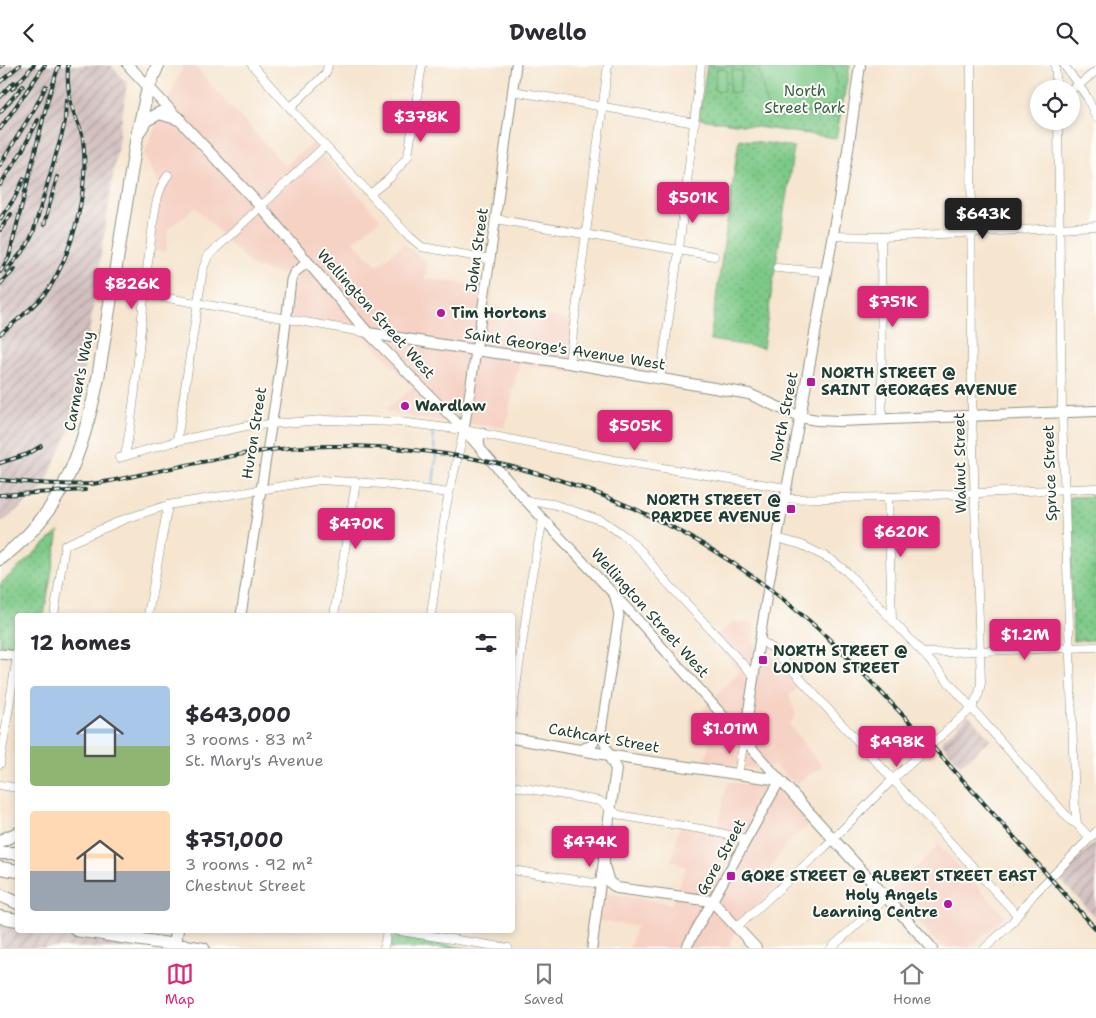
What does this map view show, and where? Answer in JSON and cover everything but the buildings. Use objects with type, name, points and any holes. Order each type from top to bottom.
[{"type":"highway","name":"Carmen's Way","points":[[0,559],[21,542],[57,498],[82,446],[98,378],[137,136],[148,88],[158,65]]},
{"type":"highway","points":[[137,136],[150,117],[160,113],[179,119]]},
{"type":"highway","points":[[0,841],[15,834]]},
{"type":"highway","points":[[0,853],[15,853]]},
{"type":"highway","points":[[0,869],[15,871]]},
{"type":"highway","points":[[0,895],[15,902]]},
{"type":"highway","points":[[0,917],[15,920]]},
{"type":"highway","points":[[96,933],[175,947],[177,933]]},
{"type":"main road","name":"Wellington Street West","points":[[128,65],[261,207],[368,333]]},
{"type":"main road","name":"North Street","points":[[800,417],[848,149],[860,65]]},
{"type":"main road","name":"Saint George's Avenue West","points":[[368,333],[569,363],[749,394],[800,417],[817,420],[839,421],[1096,411]]},
{"type":"main road","name":"Cathcart Street","points":[[515,739],[632,759],[780,780]]},
{"type":"main road","points":[[608,754],[616,769],[604,855],[606,875],[610,882],[617,888],[712,901],[756,948]]},
{"type":"main road","points":[[616,769],[622,762],[632,759]]},
{"type":"main road","points":[[780,780],[932,948]]},
{"type":"main road","points":[[102,934],[124,943],[150,948]]},
{"type":"main road","points":[[175,947],[186,945],[204,948]]},
{"type":"street","points":[[252,65],[325,146],[410,237],[422,247],[490,259]]},
{"type":"street","points":[[290,108],[326,73],[328,65]]},
{"type":"street","points":[[370,194],[390,178],[408,156],[422,65]]},
{"type":"street","name":"John Street","points":[[431,613],[449,493],[464,430],[490,259],[516,65]]},
{"type":"street","points":[[569,363],[608,65]]},
{"type":"street","points":[[660,379],[679,249],[701,65]]},
{"type":"street","name":"Walnut Street","points":[[971,65],[972,416],[981,683],[980,693],[972,708]]},
{"type":"street","points":[[1055,65],[1056,80]]},
{"type":"street","points":[[1064,65],[1075,80]]},
{"type":"street","points":[[1080,84],[1096,71]]},
{"type":"street","points":[[1080,86],[1096,117]]},
{"type":"street","points":[[513,91],[695,123]]},
{"type":"street","name":"Spruce Street","points":[[1058,130],[1064,489],[1075,808],[1078,824]]},
{"type":"street","points":[[177,441],[203,269],[208,256],[325,146]]},
{"type":"street","points":[[168,175],[162,183],[158,198],[131,419],[122,457],[177,441],[246,426],[323,420],[390,421],[482,433],[614,460],[786,488]]},
{"type":"street","points":[[495,219],[714,255]]},
{"type":"street","points":[[832,236],[881,237],[1096,226]]},
{"type":"street","points":[[881,237],[882,419]]},
{"type":"street","name":"Huron Street","points":[[241,613],[294,273],[308,262]]},
{"type":"street","points":[[777,268],[826,272]]},
{"type":"street","name":"Saint George's Avenue West","points":[[145,294],[368,333]]},
{"type":"street","name":"Wellington Street West","points":[[368,333],[464,430],[526,501],[638,619],[780,780]]},
{"type":"street","name":"North Street","points":[[738,775],[753,675],[800,417]]},
{"type":"street","points":[[480,448],[478,439],[482,433]]},
{"type":"street","points":[[54,613],[65,545],[124,519],[168,505],[320,480],[417,488],[449,493]]},
{"type":"street","points":[[334,613],[356,482]]},
{"type":"street","points":[[784,499],[1096,489]]},
{"type":"street","points":[[888,497],[892,620]]},
{"type":"street","points":[[526,501],[553,503],[603,521],[626,537],[642,552],[660,575],[753,675]]},
{"type":"street","points":[[148,613],[168,505]]},
{"type":"street","points":[[515,695],[531,580],[543,519]]},
{"type":"street","points":[[777,538],[802,545],[832,561],[847,572],[923,653],[1071,821],[1093,835],[1033,895],[1010,925],[985,948]]},
{"type":"street","points":[[579,750],[592,745],[601,731],[618,623],[619,607],[614,595]]},
{"type":"street","points":[[618,623],[626,618],[638,619]]},
{"type":"street","points":[[760,640],[772,648],[1017,915]]},
{"type":"street","points":[[923,653],[1096,647]]},
{"type":"street","points":[[0,654],[15,656]]},
{"type":"street","points":[[0,764],[15,669]]},
{"type":"street","points":[[737,927],[833,839],[892,780],[972,708]]},
{"type":"street","points":[[601,731],[608,754]]},
{"type":"street","name":"Gore Street","points":[[686,948],[780,780]]},
{"type":"street","points":[[0,785],[15,788]]},
{"type":"street","points":[[515,787],[600,801],[624,816],[707,830],[746,839]]},
{"type":"street","points":[[592,948],[604,855]]},
{"type":"street","points":[[515,870],[617,888]]},
{"type":"street","points":[[831,948],[887,897]]},
{"type":"street","points":[[384,948],[386,933]]},
{"type":"street","points":[[413,933],[508,948]]},
{"type":"shaded area","points":[[0,65],[111,65],[127,84],[77,413],[43,489],[0,524]]},
{"type":"shaded area","points":[[184,65],[193,65],[285,166],[312,143],[380,219],[353,241],[377,265],[404,244],[426,261],[425,278],[494,288],[490,305],[579,322],[571,373],[519,363],[505,428],[416,418],[385,411],[413,387],[357,327],[289,316],[294,277],[252,266],[195,207],[168,229],[166,252],[151,251],[161,188],[144,153]]},
{"type":"shaded area","points":[[733,622],[755,623],[753,643],[770,655],[798,687],[789,696],[796,715],[789,725],[822,766],[796,784],[775,766],[758,769],[706,761],[710,728],[703,709],[739,672],[713,638]]},
{"type":"shaded area","points":[[969,715],[991,739],[960,765],[941,742]]},
{"type":"shaded area","points":[[728,782],[764,786],[786,794],[810,824],[787,843],[769,872],[778,884],[749,912],[735,931],[728,948],[630,948],[636,926],[599,920],[606,893],[672,904],[686,867],[672,860],[680,823],[717,828]]},
{"type":"shaded area","points":[[1096,841],[1096,918],[1057,876]]},
{"type":"shaded area","name":"Holy Angels Learning Centre","points":[[939,845],[1005,916],[969,948],[942,948],[892,891]]},
{"type":"shaded area","points":[[0,924],[15,927],[15,933],[51,933],[135,948],[0,948]]},
{"type":"green space","name":"North Street Park","points":[[707,65],[850,65],[836,138],[699,119]]},
{"type":"green space","points":[[758,65],[832,65],[836,80],[833,105],[774,119],[769,115]]},
{"type":"green space","points":[[717,68],[727,70],[724,91],[714,90]]},
{"type":"green space","points":[[732,70],[742,71],[739,93],[729,92]]},
{"type":"green space","points":[[739,139],[794,147],[763,348],[710,340]]},
{"type":"green space","points":[[1096,496],[1096,640],[1073,641],[1069,497]]},
{"type":"green space","points":[[59,531],[44,613],[15,613],[15,647],[0,645],[0,584]]},
{"type":"green space","points":[[396,937],[467,948],[391,948],[392,939]]},
{"type":"waterway","points":[[432,433],[436,457],[433,487]]},
{"type":"railway","points":[[0,82],[20,65]]},
{"type":"railway","points":[[12,89],[34,65]]},
{"type":"railway","points":[[0,129],[45,65]]},
{"type":"railway","points":[[0,272],[9,257],[48,99],[59,65]]},
{"type":"railway","points":[[0,334],[34,305],[50,287],[67,253],[78,216],[84,177],[83,139],[69,93],[68,65]]},
{"type":"railway","points":[[0,97],[14,82]]},
{"type":"railway","points":[[0,112],[23,86]]},
{"type":"railway","points":[[0,165],[46,86]]},
{"type":"railway","points":[[6,271],[27,246],[33,233],[62,134],[66,100]]},
{"type":"railway","points":[[0,185],[22,151],[38,120]]},
{"type":"railway","points":[[44,225],[57,177]]},
{"type":"railway","points":[[0,219],[14,199],[24,179]]},
{"type":"railway","points":[[0,230],[11,214]]},
{"type":"railway","points":[[0,284],[15,269]]},
{"type":"railway","points":[[0,463],[28,454],[41,446]]},
{"type":"railway","points":[[0,480],[56,484],[90,484],[285,448],[330,446],[396,448],[461,456],[524,470],[585,489],[644,513],[701,543],[755,578],[819,630],[923,737],[1096,929]]},
{"type":"railway","points":[[0,495],[85,490]]},
{"type":"place","name":"Tim Hortons","points":[[441,313]]},
{"type":"place","name":"NORTH STREET @ SAINT GEORGES AVENUE","points":[[811,382]]},
{"type":"place","name":"Wardlaw","points":[[405,406]]},
{"type":"place","name":"NORTH STREET @ PARDEE AVENUE","points":[[791,509]]},
{"type":"place","name":"NORTH STREET @ LONDON STREET","points":[[763,660]]},
{"type":"place","name":"GORE STREET @ ALBERT STREET EAST","points":[[731,876]]},
{"type":"place","name":"Holy Angels Learning Centre","points":[[948,904]]}]
